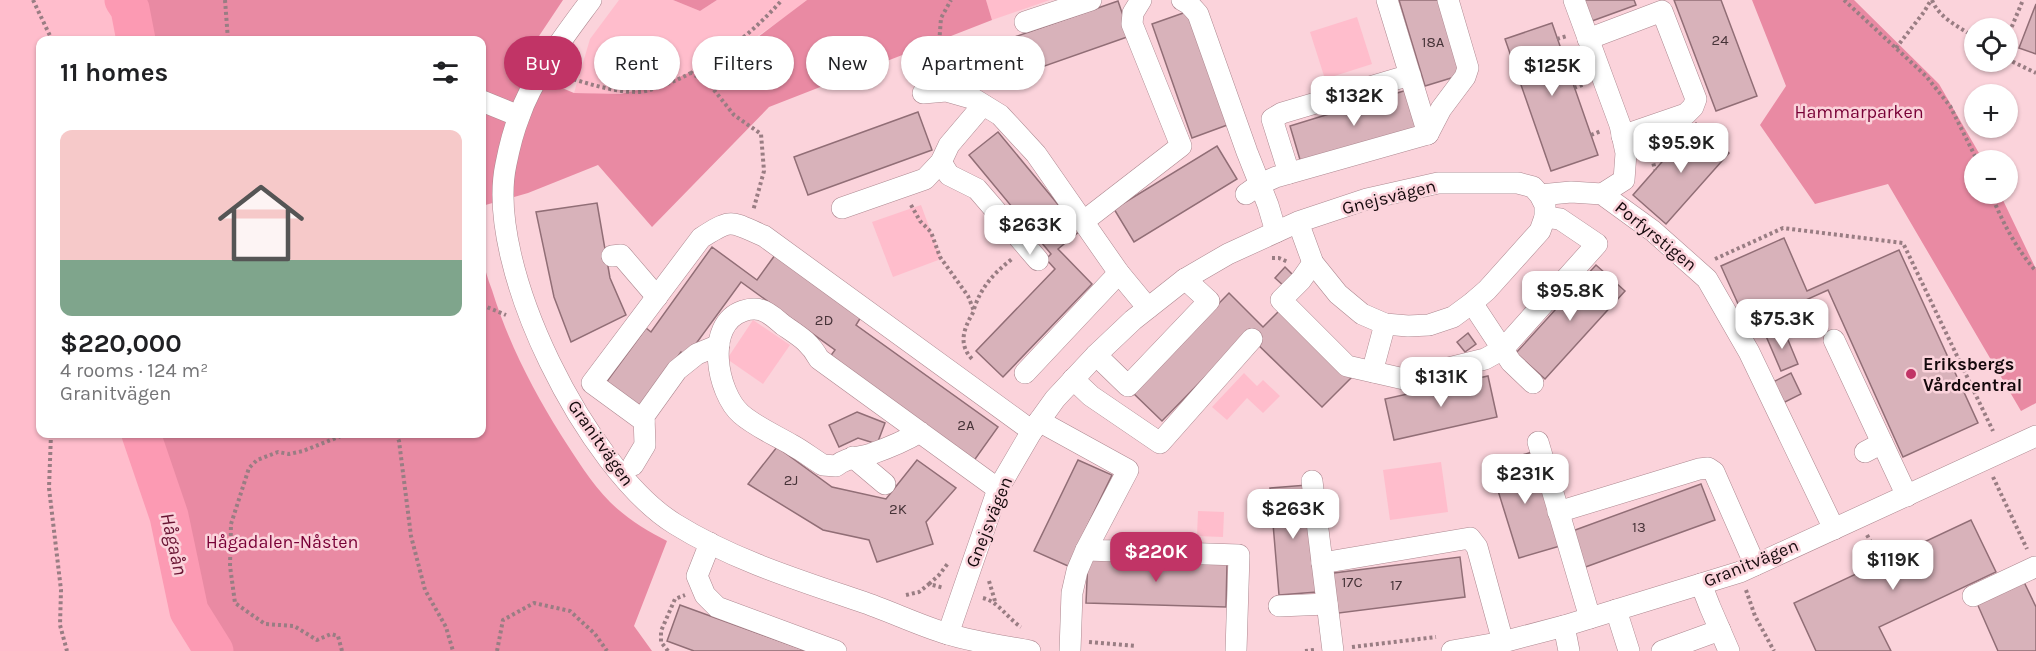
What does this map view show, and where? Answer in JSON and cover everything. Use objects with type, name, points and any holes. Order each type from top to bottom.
[{"type":"street","name":"Granitvägen","points":[[591,0],[536,81],[519,116],[505,167],[504,199],[509,253],[525,305],[546,355],[606,457],[637,494],[674,523],[710,543],[786,576],[897,614],[972,645],[1023,650]]},
{"type":"street","points":[[1025,22],[1091,0]]},
{"type":"street","points":[[1084,221],[1181,146],[1132,24],[1133,13],[1140,0]]},
{"type":"street","points":[[1182,0],[1198,14],[1247,152],[1253,189],[1276,232]]},
{"type":"street","points":[[1387,0],[1428,134]]},
{"type":"street","points":[[1253,189],[1289,173],[1428,134],[1441,109],[1465,77],[1468,68],[1448,0]]},
{"type":"street","points":[[1574,0],[1620,124],[1626,153],[1624,180],[1602,194]]},
{"type":"street","points":[[1588,39],[1662,11],[1696,99],[1693,107],[1686,114],[1622,136]]},
{"type":"street","points":[[1289,173],[1272,119],[1282,113],[1410,75]]},
{"type":"street","points":[[923,93],[946,91],[974,99],[1000,115],[1036,154],[1119,273],[1148,308]]},
{"type":"street","points":[[486,103],[519,116]]},
{"type":"street","points":[[842,208],[925,178],[941,162],[949,145],[983,105]]},
{"type":"street","points":[[941,162],[949,175],[977,189],[1032,254]]},
{"type":"street","name":"Gnejsvägen","points":[[948,634],[998,489],[1036,426],[1073,379],[1096,355],[1148,308],[1185,279],[1228,254],[1298,222],[1367,199],[1438,183],[1518,183],[1533,187],[1540,195]]},
{"type":"street","name":"Porfyrstigen","points":[[1540,195],[1571,192],[1602,194],[1653,231],[1707,279],[1749,352],[1834,529]]},
{"type":"street","points":[[1298,222],[1313,263],[1338,294],[1362,314],[1385,324],[1429,325],[1453,317],[1472,303],[1487,290],[1540,231],[1545,217],[1545,205],[1540,195]]},
{"type":"street","points":[[1313,263],[1301,280],[1281,300],[1347,366],[1404,379],[1485,359],[1503,349],[1597,244],[1560,219],[1545,217]]},
{"type":"street","points":[[644,422],[592,383],[701,238],[721,225],[732,222],[764,236],[1036,426],[1128,470],[1077,571],[1072,593],[1070,651]]},
{"type":"street","points":[[612,256],[621,255],[657,297]]},
{"type":"street","points":[[1025,372],[1119,273]]},
{"type":"street","points":[[1096,355],[1128,386],[1209,301],[1185,279]]},
{"type":"street","points":[[1472,303],[1511,362],[1533,383]]},
{"type":"street","points":[[920,432],[885,449],[844,460],[836,466],[823,465],[740,414],[723,388],[718,345],[725,325],[737,313],[751,308],[762,310],[812,345],[819,359],[920,432],[998,489]]},
{"type":"street","points":[[1374,372],[1385,324]]},
{"type":"street","points":[[1073,379],[1091,396],[1160,443],[1252,339]]},
{"type":"street","points":[[1834,340],[1852,399],[1874,448],[1907,496]]},
{"type":"street","points":[[633,465],[645,445],[644,416],[677,370],[697,354],[718,345]]},
{"type":"street","name":"Granitvägen","points":[[1448,643],[1492,646],[1748,568],[2036,436]]},
{"type":"street","points":[[1538,442],[1590,618]]},
{"type":"street","points":[[853,457],[885,484]]},
{"type":"street","points":[[1558,512],[1708,468],[1714,472],[1748,568]]},
{"type":"street","points":[[1312,481],[1333,650]]},
{"type":"street","points":[[1322,563],[1470,538],[1477,547],[1492,646]]},
{"type":"street","points":[[710,543],[697,576],[705,596],[717,607],[836,651]]},
{"type":"street","points":[[1086,550],[1239,555],[1236,651]]},
{"type":"street","points":[[1973,596],[2035,567]]},
{"type":"street","points":[[1701,584],[1729,651]]},
{"type":"street","points":[[1279,606],[1327,604]]},
{"type":"street","points":[[1616,610],[1629,651]]},
{"type":"street","points":[[1563,626],[1569,651]]},
{"type":"street","points":[[1662,651],[1720,630]]},
{"type":"path","points":[[33,0],[50,36]]},
{"type":"path","points":[[225,0],[228,36]]},
{"type":"path","points":[[582,82],[607,89],[640,93],[675,82],[716,57],[745,35],[766,18],[782,0]]},
{"type":"path","points":[[946,91],[937,71],[941,18],[951,0]]},
{"type":"path","points":[[1844,0],[1926,76],[1950,106],[1972,150]]},
{"type":"path","points":[[1896,48],[1932,0],[1945,19],[1964,31]]},
{"type":"path","points":[[2015,18],[2023,0]]},
{"type":"path","points":[[2018,64],[2036,73]]},
{"type":"path","points":[[690,72],[710,85],[734,115],[761,134],[764,171],[755,206],[745,228]]},
{"type":"path","points":[[905,186],[912,208],[931,232],[940,256],[968,296],[974,310]]},
{"type":"path","points":[[1995,204],[2020,252],[2036,271]]},
{"type":"path","points":[[1696,268],[1783,228],[1903,243],[1993,431]]},
{"type":"path","points":[[976,363],[964,348],[963,336],[978,297],[998,271],[1032,254]]},
{"type":"path","points":[[486,307],[506,315]]},
{"type":"path","points":[[51,438],[49,488],[61,590],[60,625],[67,651]]},
{"type":"path","points":[[336,438],[303,451],[289,454],[278,452],[257,460],[249,468],[231,524],[230,566],[235,603],[243,610],[265,624],[294,626],[317,640],[331,634],[338,636],[342,651]]},
{"type":"path","points":[[398,438],[411,536],[425,590],[447,627],[453,651]]},
{"type":"path","points":[[1986,460],[2035,567]]},
{"type":"path","points":[[1859,518],[1882,562]]},
{"type":"path","points":[[1748,568],[1755,616],[1774,651]]},
{"type":"path","points":[[668,651],[661,642],[661,631],[675,599],[702,589]]},
{"type":"path","points":[[496,651],[503,620],[534,603],[570,611],[595,634],[607,651]]},
{"type":"path","points":[[1305,651],[1409,641],[1448,643]]},
{"type":"green space","name":"Hågadalen-Nåsten","points":[[0,0],[220,0],[218,36],[36,36],[36,438],[413,438],[592,651],[0,651]]},
{"type":"green space","points":[[144,0],[563,0],[539,36],[504,36],[504,90],[567,90],[574,93],[620,94],[639,90],[680,90],[680,77],[692,71],[692,90],[794,90],[794,36],[759,36],[807,0],[986,0],[992,20],[951,36],[901,36],[901,56],[889,60],[889,36],[806,36],[806,90],[813,90],[769,107],[652,227],[598,165],[528,193],[486,205],[486,36],[135,36],[130,9]]},
{"type":"green space","points":[[619,0],[673,0],[700,11],[717,0],[807,0],[757,36],[692,36],[692,73],[680,78],[680,36],[594,36],[594,90],[644,90],[603,95],[574,93],[575,90],[582,90],[582,66],[590,39]]},
{"type":"green space","points":[[673,0],[717,0],[700,11]]},
{"type":"green space","points":[[986,0],[1050,0],[992,20]]},
{"type":"green space","name":"Hammarparken","points":[[1752,0],[1854,0],[1939,84],[1964,127],[1964,138],[1970,138],[1977,150],[1964,150],[1964,204],[2005,204],[2036,269],[2036,403],[2021,411],[1888,184],[1815,204],[1760,125],[1786,86]]},
{"type":"green space","points":[[1357,17],[1372,64],[1325,79],[1310,32]]},
{"type":"green space","points":[[921,205],[941,259],[893,277],[872,222]]},
{"type":"green space","points":[[486,272],[513,347],[531,383],[590,479],[603,495],[623,513],[667,541],[634,626],[652,651],[214,651],[189,611],[169,516],[142,438],[486,438]]},
{"type":"green space","points":[[753,320],[790,345],[763,384],[727,359]]},
{"type":"green space","points":[[1244,373],[1257,386],[1263,380],[1280,396],[1263,413],[1247,398],[1227,420],[1212,407]]},
{"type":"green space","points":[[1441,462],[1448,512],[1390,520],[1383,470]]},
{"type":"green space","points":[[1198,511],[1224,512],[1223,537],[1197,536]]},
{"type":"building","points":[[1399,0],[1438,0],[1461,75],[1425,86]]},
{"type":"building","points":[[1584,0],[1634,0],[1636,5],[1592,21]]},
{"type":"building","points":[[1674,0],[1721,0],[1757,96],[1716,111]]},
{"type":"building","points":[[1118,1],[1130,36],[1045,66],[1045,36],[1017,36]]},
{"type":"building","points":[[2036,4],[2036,54],[2019,48]]},
{"type":"building","points":[[1189,11],[1230,124],[1192,138],[1152,24]]},
{"type":"building","points":[[1552,23],[1598,155],[1551,171],[1505,39]]},
{"type":"building","points":[[1407,90],[1418,128],[1301,163],[1290,126]]},
{"type":"building","points":[[918,112],[932,150],[808,195],[794,157]]},
{"type":"building","points":[[1696,123],[1729,153],[1666,224],[1633,195]]},
{"type":"building","points":[[998,132],[1080,231],[1058,249],[1092,284],[1003,377],[976,351],[1055,269],[1046,259],[1051,254],[969,155]]},
{"type":"building","points":[[1217,146],[1237,179],[1134,242],[1114,209]]},
{"type":"building","points":[[597,203],[610,278],[626,315],[571,342],[554,297],[536,212]]},
{"type":"building","name":"Eriksbergs Vårdcentral","points":[[1784,238],[1807,291],[1899,250],[1978,423],[1903,457],[1828,290],[1748,326],[1721,266]]},
{"type":"building","points":[[712,247],[757,280],[775,255],[861,317],[856,325],[998,427],[973,462],[829,358],[835,350],[741,282],[687,356],[681,352],[637,413],[602,388],[646,328],[651,332]]},
{"type":"building","points":[[1596,265],[1625,291],[1545,379],[1516,353]]},
{"type":"building","points":[[1285,267],[1294,276],[1285,287],[1275,278]]},
{"type":"building","points":[[1229,293],[1263,327],[1282,308],[1352,377],[1322,407],[1247,334],[1162,421],[1132,392]]},
{"type":"building","points":[[1783,328],[1798,364],[1781,371],[1766,336]]},
{"type":"building","points":[[1468,333],[1476,344],[1465,352],[1457,342]]},
{"type":"building","points":[[1791,373],[1801,394],[1781,404],[1771,383]]},
{"type":"building","points":[[1488,376],[1497,417],[1394,440],[1385,399]]},
{"type":"building","points":[[857,412],[885,423],[877,444],[858,438],[839,447],[829,425]]},
{"type":"building","points":[[777,447],[832,487],[886,499],[917,460],[956,488],[926,522],[933,544],[877,562],[869,540],[823,530],[748,484]]},
{"type":"building","points":[[1532,452],[1560,546],[1519,558],[1490,465]]},
{"type":"building","points":[[1078,460],[1112,475],[1068,566],[1034,551]]},
{"type":"building","points":[[1701,484],[1715,520],[1580,569],[1567,533]]},
{"type":"building","points":[[1307,485],[1317,592],[1279,595],[1270,488]]},
{"type":"building","points":[[1971,520],[1996,572],[1879,627],[1891,651],[1816,651],[1794,603]]},
{"type":"building","points":[[1460,557],[1465,597],[1331,614],[1326,574]]},
{"type":"building","points":[[1088,558],[1227,563],[1226,607],[1086,603]]},
{"type":"building","points":[[2023,580],[2036,607],[2036,651],[1998,651],[1976,601]]},
{"type":"building","points":[[680,605],[807,651],[694,651],[667,641]]},
{"type":"waterway","name":"Hågaån","points":[[124,0],[130,9],[135,36]]},
{"type":"waterway","name":"Hågaån","points":[[142,438],[169,516],[189,611],[214,651]]},
{"type":"place","name":"Eriksbergs Vårdcentral","points":[[1911,374]]}]
